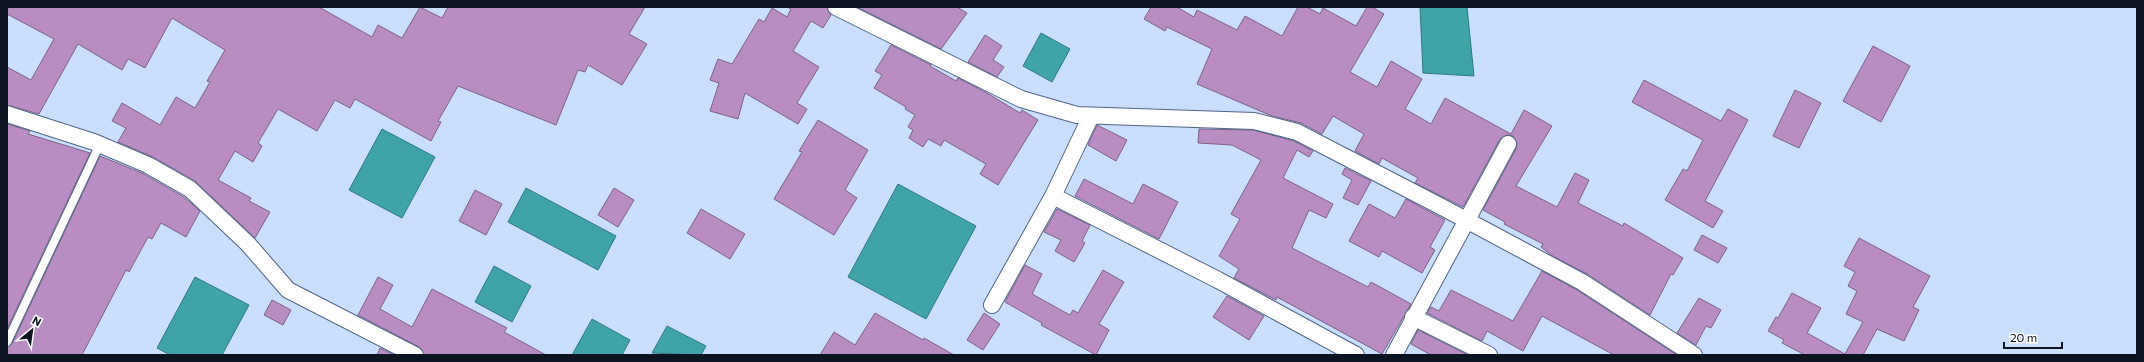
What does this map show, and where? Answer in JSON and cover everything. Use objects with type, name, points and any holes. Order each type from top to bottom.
[{"type":"street","points":[[836,7],[1021,99],[1077,115],[1254,121],[1297,132],[1467,220],[1582,282],[1694,355]]},
{"type":"street","points":[[7,114],[100,144],[148,165],[190,189],[248,244],[288,290],[415,355]]},
{"type":"street","points":[[992,305],[1053,196],[1091,116]]},
{"type":"street","points":[[1394,355],[1413,317],[1508,144]]},
{"type":"street","points":[[1053,196],[1218,280],[1356,355]]},
{"type":"street","points":[[1413,317],[1489,355]]},
{"type":"lane","points":[[7,342],[100,144]]},
{"type":"shaded area","points":[[1420,7],[1467,7],[1474,76],[1423,73]]},
{"type":"shaded area","points":[[1041,33],[1070,49],[1052,82],[1023,66]]},
{"type":"shaded area","points":[[382,129],[435,157],[402,218],[349,190]]},
{"type":"shaded area","points":[[898,184],[976,226],[926,319],[848,277]]},
{"type":"shaded area","points":[[526,188],[616,236],[598,270],[508,222]]},
{"type":"shaded area","points":[[494,266],[531,286],[512,322],[475,302]]},
{"type":"shaded area","points":[[195,277],[249,305],[222,355],[170,355],[157,348]]},
{"type":"shaded area","points":[[592,319],[630,340],[622,355],[572,355]]},
{"type":"shaded area","points":[[667,326],[706,346],[701,355],[652,353]]},
{"type":"building","points":[[7,7],[319,7],[372,37],[378,25],[402,38],[420,7],[442,18],[448,7],[645,7],[629,34],[647,44],[622,85],[588,65],[585,72],[578,70],[556,125],[458,86],[438,121],[441,122],[431,141],[355,99],[350,108],[335,100],[317,131],[278,109],[258,143],[262,146],[253,162],[235,151],[218,180],[251,198],[249,201],[270,212],[255,238],[195,181],[153,157],[118,142],[126,128],[112,121],[122,103],[160,125],[176,97],[195,108],[210,82],[207,81],[225,50],[172,18],[145,68],[128,59],[122,70],[78,44],[39,114],[7,105],[7,67],[31,80],[54,39],[7,14]]},
{"type":"building","points":[[787,7],[827,7],[831,15],[823,28],[811,21],[793,51],[819,67],[797,103],[807,109],[798,124],[745,93],[738,119],[710,111],[719,83],[710,80],[718,59],[732,64],[759,19],[764,22],[772,8],[787,17],[791,9]]},
{"type":"building","points":[[857,7],[957,7],[967,13],[941,49]]},
{"type":"building","points":[[1151,7],[1177,7],[1194,17],[1197,10],[1237,30],[1245,16],[1282,36],[1298,7],[1307,7],[1320,14],[1323,8],[1356,26],[1367,7],[1372,7],[1384,14],[1350,72],[1377,87],[1391,61],[1422,79],[1405,109],[1431,124],[1445,98],[1511,134],[1524,110],[1552,126],[1516,186],[1557,207],[1575,173],[1589,180],[1578,203],[1623,226],[1624,223],[1683,258],[1673,275],[1671,274],[1650,315],[1587,274],[1551,255],[1541,247],[1543,244],[1504,224],[1505,222],[1483,210],[1516,149],[1517,143],[1513,136],[1507,135],[1500,139],[1463,207],[1415,183],[1418,178],[1382,158],[1379,164],[1355,151],[1364,134],[1333,116],[1322,134],[1301,123],[1272,116],[1197,84],[1212,49],[1167,27],[1165,31],[1144,19]]},
{"type":"building","points":[[985,35],[1002,46],[993,60],[1004,67],[997,77],[968,62]]},
{"type":"building","points":[[891,45],[931,65],[930,66],[956,81],[958,78],[1020,113],[1022,110],[1038,120],[998,185],[980,174],[986,164],[944,140],[941,146],[928,139],[923,147],[909,138],[913,130],[908,127],[915,115],[905,109],[906,107],[874,88],[882,75],[875,71]]},
{"type":"building","points":[[1873,46],[1910,66],[1881,122],[1843,101]]},
{"type":"building","points":[[1644,80],[1721,121],[1728,109],[1748,120],[1705,201],[1723,211],[1713,228],[1665,200],[1683,169],[1687,171],[1703,140],[1632,102]]},
{"type":"building","points":[[1795,90],[1821,103],[1799,148],[1773,136]]},
{"type":"building","points":[[818,120],[868,150],[845,190],[857,198],[834,235],[774,199],[802,152],[799,151]]},
{"type":"building","points":[[7,124],[30,131],[28,134],[90,153],[7,329]]},
{"type":"building","points":[[1097,125],[1127,140],[1116,161],[1088,145]]},
{"type":"building","points":[[1199,129],[1253,130],[1294,141],[1313,151],[1309,157],[1297,150],[1283,178],[1333,204],[1326,218],[1309,210],[1292,248],[1368,287],[1371,282],[1411,304],[1382,354],[1277,297],[1276,300],[1234,278],[1239,269],[1219,256],[1240,219],[1231,214],[1261,160],[1232,145],[1198,143]]},
{"type":"building","points":[[100,156],[144,174],[184,197],[200,211],[186,237],[161,223],[152,239],[148,237],[129,272],[126,270],[82,355],[7,355],[7,347],[12,344]]},
{"type":"building","points":[[1345,168],[1371,181],[1358,205],[1343,198],[1352,180],[1342,174]]},
{"type":"building","points":[[1084,179],[1133,204],[1143,184],[1178,202],[1159,239],[1075,196]]},
{"type":"building","points":[[614,188],[634,200],[618,227],[598,215]]},
{"type":"building","points":[[475,190],[502,204],[486,235],[459,221]]},
{"type":"building","points":[[1406,199],[1445,220],[1430,247],[1435,250],[1422,273],[1382,251],[1379,257],[1349,241],[1369,204],[1395,218]]},
{"type":"building","points":[[701,209],[745,234],[730,259],[687,233]]},
{"type":"building","points":[[1057,209],[1090,225],[1082,241],[1085,243],[1074,262],[1055,251],[1061,240],[1044,232]]},
{"type":"building","points":[[1702,235],[1727,248],[1718,263],[1694,250]]},
{"type":"building","points":[[1859,238],[1930,276],[1913,307],[1919,310],[1904,341],[1877,329],[1863,355],[1805,355],[1782,343],[1784,340],[1768,331],[1776,317],[1778,318],[1792,293],[1821,308],[1807,333],[1845,354],[1863,322],[1846,314],[1857,291],[1848,286],[1855,272],[1844,266]]},
{"type":"building","points":[[1025,265],[1042,274],[1032,294],[1070,315],[1073,310],[1078,313],[1103,270],[1124,282],[1099,324],[1109,330],[1096,355],[1041,325],[1042,323],[1005,302]]},
{"type":"building","points":[[1542,271],[1577,290],[1677,355],[1614,355],[1542,316],[1523,351],[1487,331],[1482,341],[1427,313],[1431,307],[1439,311],[1451,290],[1513,321]]},
{"type":"building","points":[[378,277],[393,285],[380,309],[412,327],[432,289],[507,328],[504,332],[546,355],[424,355],[419,347],[358,315]]},
{"type":"building","points":[[1227,296],[1264,316],[1249,340],[1213,317]]},
{"type":"building","points":[[1699,298],[1721,310],[1711,328],[1706,326],[1696,345],[1677,333]]},
{"type":"building","points":[[272,300],[291,310],[283,325],[264,315]]},
{"type":"building","points":[[875,313],[923,340],[924,338],[954,355],[820,355],[834,332],[855,345]]},
{"type":"building","points":[[984,313],[1000,324],[983,350],[967,340]]},
{"type":"building","points":[[1418,330],[1468,355],[1431,355],[1411,344]]},
{"type":"building","points":[[380,348],[394,355],[377,355]]}]
